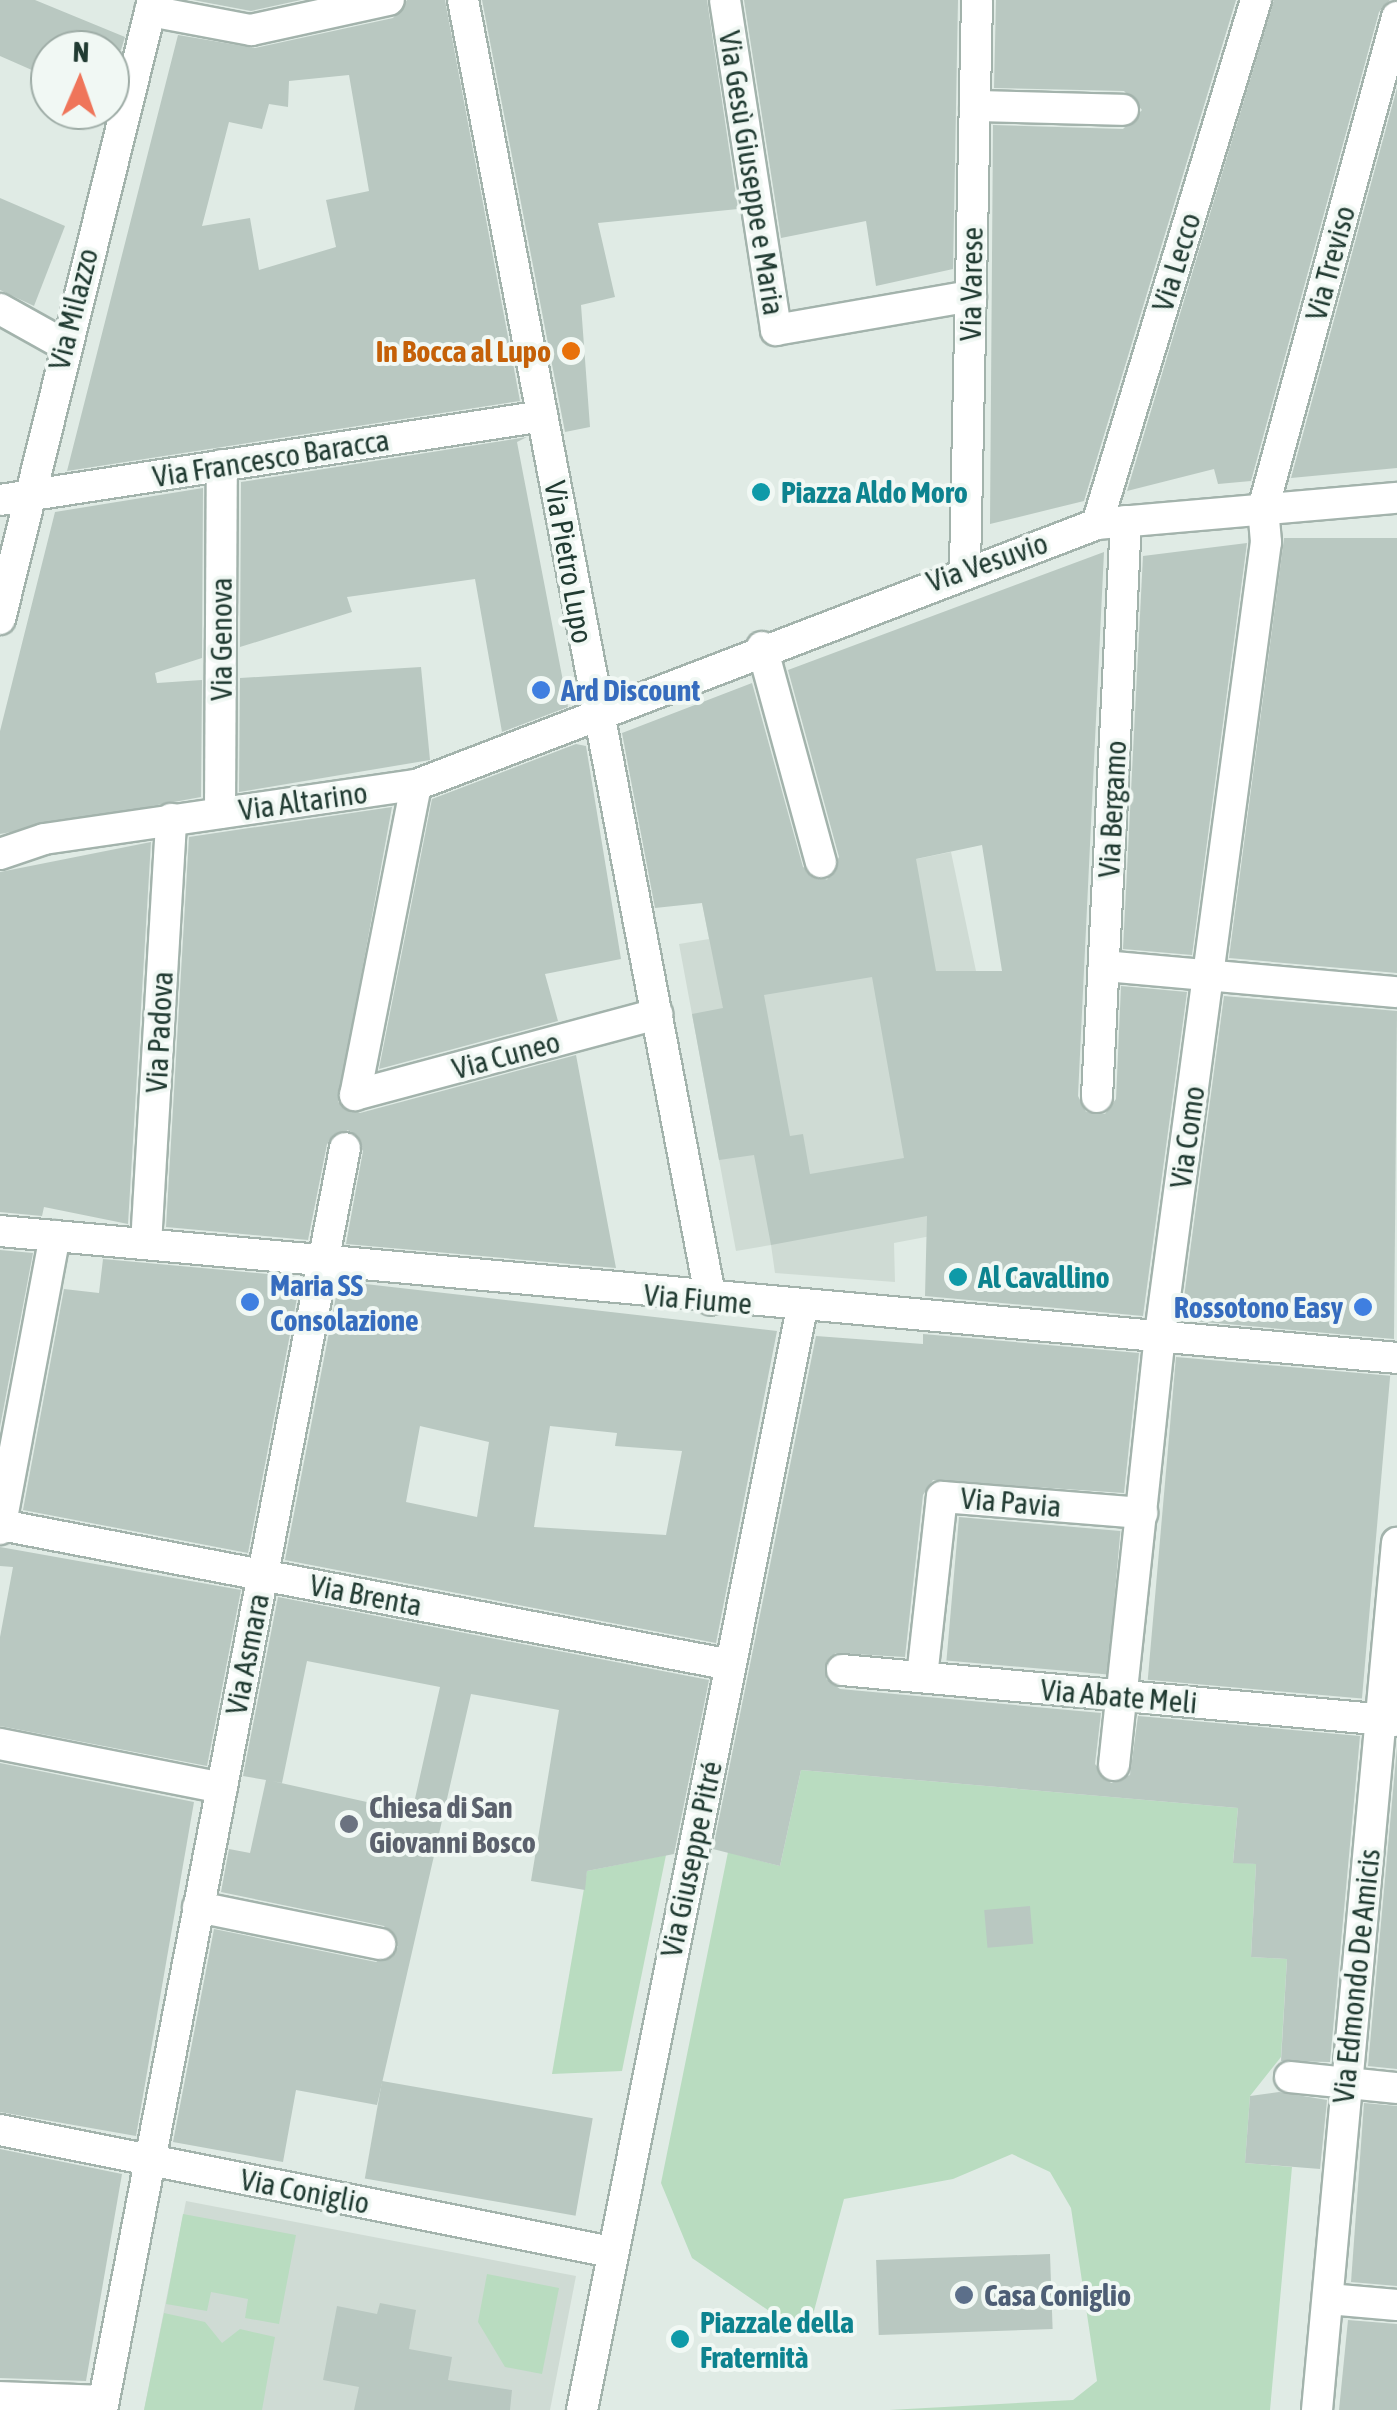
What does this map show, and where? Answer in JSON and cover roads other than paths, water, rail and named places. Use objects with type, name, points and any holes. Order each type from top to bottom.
[{"type":"street","points":[[151,5],[252,30],[388,0]]},
{"type":"street","name":"Via Pietro Lupo","points":[[463,0],[711,1300]]},
{"type":"street","name":"Via Gesù Giuseppe e Maria","points":[[725,0],[776,330],[971,296]]},
{"type":"street","name":"Via Varese","points":[[964,568],[977,0]]},
{"type":"street","name":"Via Lecco","points":[[1112,522],[1256,0]]},
{"type":"street","name":"Via Milazzo","points":[[0,619],[14,498],[64,344],[151,5]]},
{"type":"street","name":"Via Treviso","points":[[1263,509],[1397,17]]},
{"type":"street","points":[[974,106],[1124,110]]},
{"type":"street","points":[[0,309],[64,344]]},
{"type":"street","name":"Via Francesco Baracca","points":[[14,498],[543,416]]},
{"type":"street","name":"Via Genova","points":[[220,812],[222,465]]},
{"type":"street","name":"Via Vesuvio","points":[[596,711],[964,568],[1112,522],[1397,498]]},
{"type":"street","name":"Via Como","points":[[1114,1766],[1160,1334],[1266,542],[1263,509]]},
{"type":"street","name":"Via Bergamo","points":[[1097,1097],[1104,966],[1112,522]]},
{"type":"street","points":[[762,647],[820,862]]},
{"type":"street","name":"Via Altarino","points":[[0,854],[171,819],[416,785],[596,711]]},
{"type":"street","name":"Via Cuneo","points":[[416,785],[355,1095],[657,1014]]},
{"type":"street","name":"Via Padova","points":[[146,1244],[171,819]]},
{"type":"street","points":[[1104,966],[1397,992]]},
{"type":"street","name":"Via Asmara","points":[[103,2406],[345,1148]]},
{"type":"street","name":"Via Fiume","points":[[0,1231],[711,1300],[1160,1334],[1397,1358]]},
{"type":"street","points":[[0,1527],[55,1236]]},
{"type":"street","name":"Via Giuseppe Pitré","points":[[582,2410],[802,1308]]},
{"type":"street","name":"Via Pavia","points":[[922,1678],[942,1497],[1142,1513]]},
{"type":"street","name":"Via Brenta","points":[[0,1527],[731,1665]]},
{"type":"street","name":"Via Edmondo De Amicis","points":[[1317,2410],[1346,2083],[1389,1720],[1397,1543]]},
{"type":"street","name":"Via Abate Meli","points":[[842,1670],[1389,1720]]},
{"type":"street","points":[[0,1744],[222,1788]]},
{"type":"street","points":[[198,1907],[380,1944]]},
{"type":"street","points":[[1290,2077],[1397,2088]]},
{"type":"street","name":"Via Coniglio","points":[[0,2130],[611,2252]]},
{"type":"street","points":[[1328,2299],[1397,2305]]},
{"type":"street","points":[[0,2397],[103,2406]]},
{"type":"place","name":"In Bocca al Lupo","points":[[571,351]]},
{"type":"place","name":"Piazza Aldo Moro","points":[[761,492]]},
{"type":"place","name":"Ard Discount","points":[[541,690]]},
{"type":"place","name":"Al Cavallino","points":[[958,1277]]},
{"type":"place","name":"Maria SS Consolazione","points":[[250,1302]]},
{"type":"place","name":"Rossotono Easy","points":[[1363,1307]]},
{"type":"place","name":"Chiesa di San Giovanni Bosco","points":[[349,1824]]},
{"type":"place","name":"Casa Coniglio","points":[[964,2295]]},
{"type":"place","name":"Piazzale della Fraternità","points":[[680,2339]]}]
